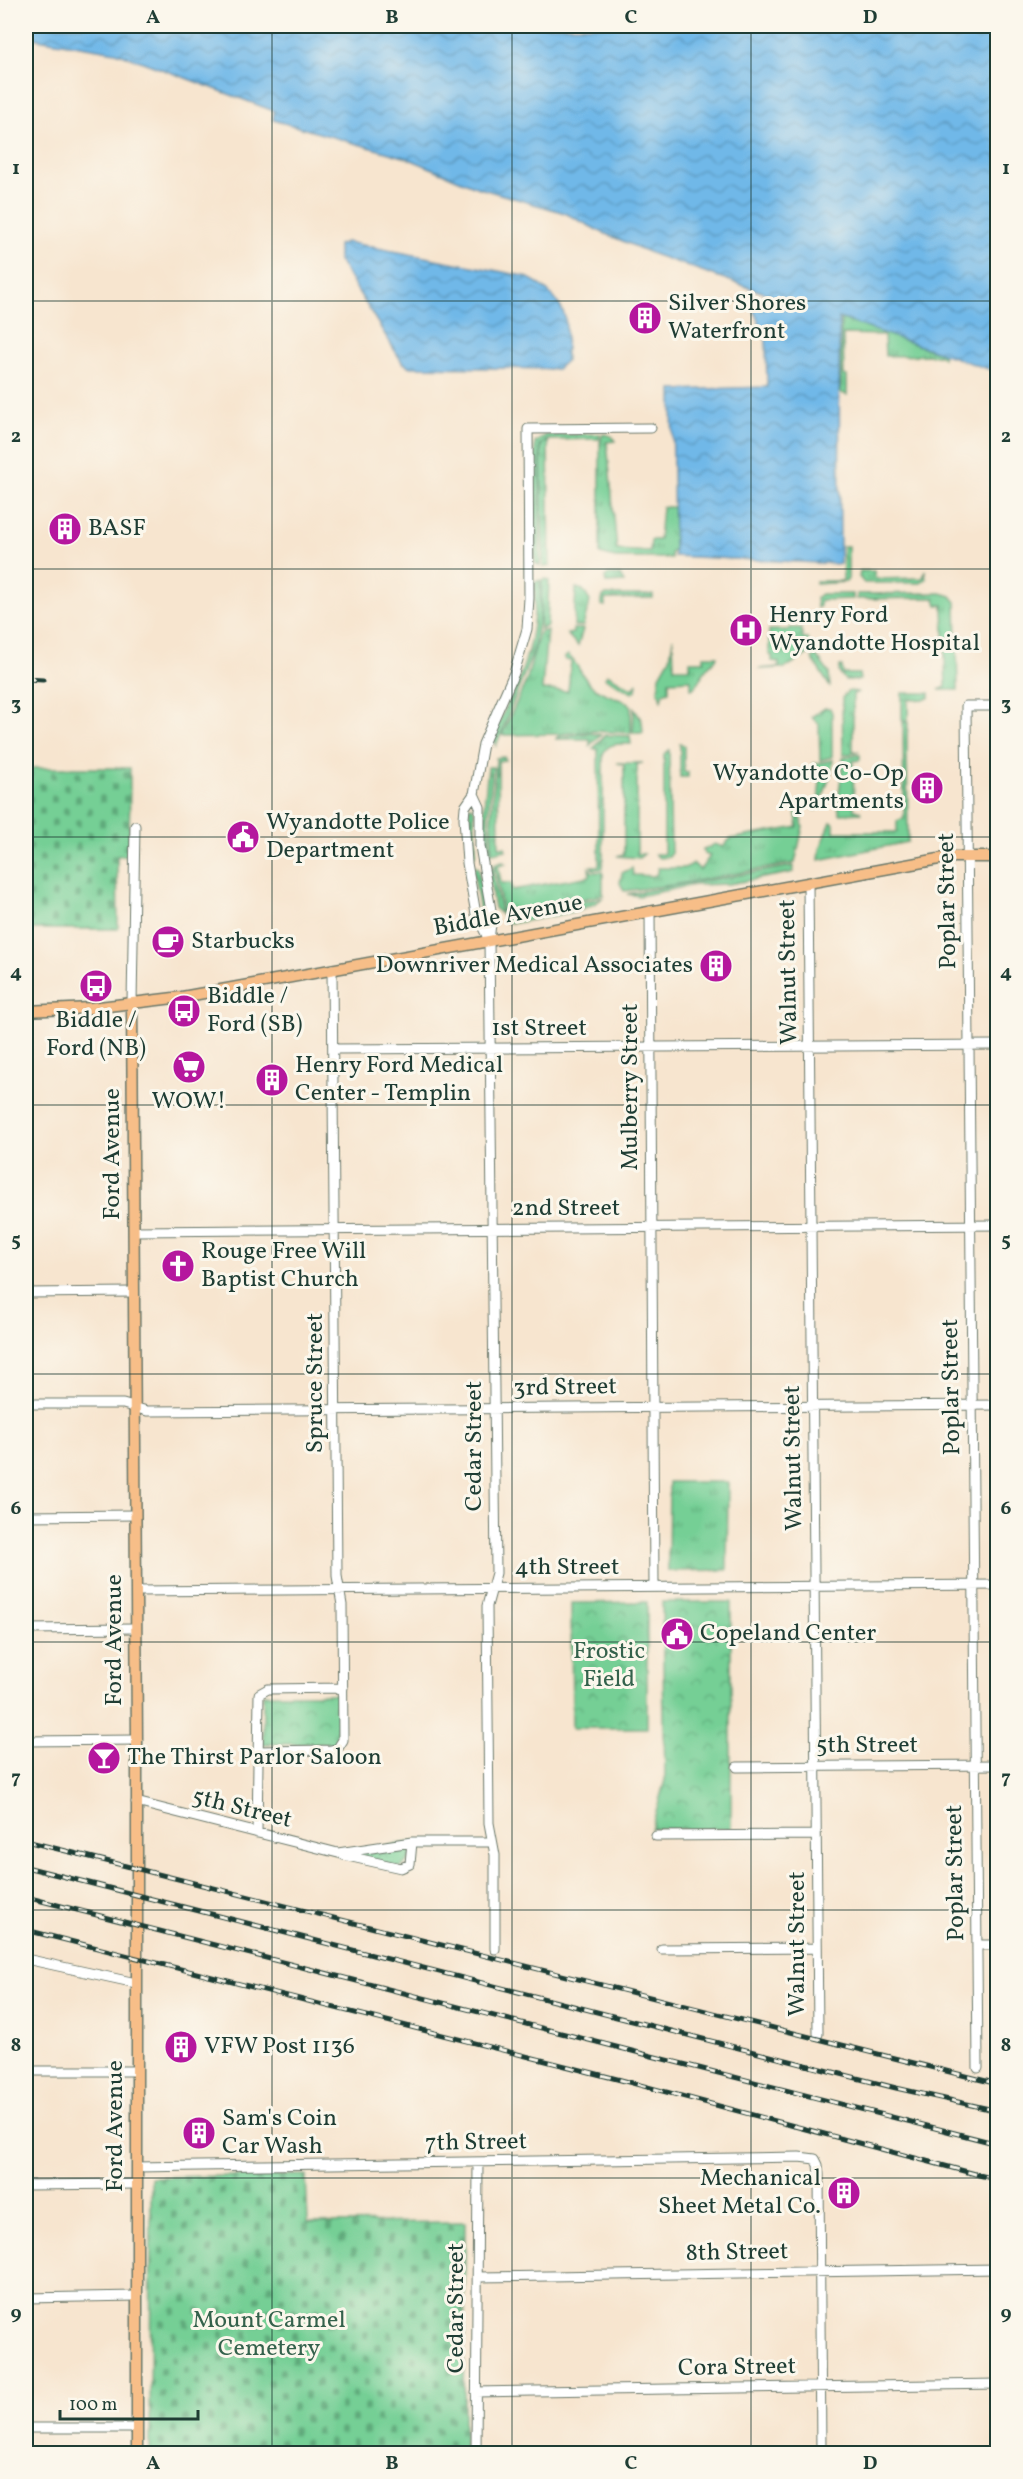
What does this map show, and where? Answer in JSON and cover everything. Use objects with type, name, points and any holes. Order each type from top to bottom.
[{"type":"main road","name":"Biddle Avenue","points":[[26,1011],[182,997],[950,857],[998,857]]},
{"type":"main road","name":"Ford Avenue","points":[[132,1003],[136,1591],[137,2454]]},
{"type":"street","points":[[489,940],[476,914],[464,840],[465,807],[474,794],[483,744],[514,673],[527,629],[529,598],[528,429],[651,428]]},
{"type":"street","name":"Poplar Street","points":[[978,2068],[966,706],[998,706]]},
{"type":"street","name":"Cedar Street","points":[[474,794],[480,807],[480,846],[492,916],[489,940],[492,1048],[496,1573],[487,1606],[489,1823],[495,1855],[495,1949]]},
{"type":"street","name":"Ford Avenue","points":[[132,1003],[135,826]]},
{"type":"street","name":"Walnut Street","points":[[808,882],[818,2034]]},
{"type":"street","name":"Mulberry Street","points":[[650,911],[654,1587]]},
{"type":"street","name":"Spruce Street","points":[[256,1750],[331,1750],[338,1748],[343,1740],[342,1605],[337,1571],[332,969]]},
{"type":"street","name":"1st Street","points":[[333,1049],[998,1045]]},
{"type":"street","name":"2nd Street","points":[[134,1231],[998,1225]]},
{"type":"street","points":[[26,1293],[134,1292]]},
{"type":"street","name":"3rd Street","points":[[26,1404],[123,1404],[147,1411],[998,1405]]},
{"type":"street","points":[[26,1516],[135,1515]]},
{"type":"street","name":"4th Street","points":[[136,1591],[998,1585]]},
{"type":"street","points":[[26,1629],[136,1628]]},
{"type":"street","points":[[257,1833],[257,1699],[262,1691],[268,1689],[343,1688]]},
{"type":"street","points":[[26,1741],[136,1740]]},
{"type":"street","name":"5th Street","points":[[737,1767],[998,1765]]},
{"type":"street","name":"5th Street","points":[[136,1802],[395,1868],[410,1864],[412,1842]]},
{"type":"street","points":[[656,1836],[816,1835]]},
{"type":"street","name":"5th Street","points":[[338,1853],[412,1842],[492,1842]]},
{"type":"street","points":[[976,1945],[998,1945]]},
{"type":"street","points":[[662,1948],[817,1948]]},
{"type":"street","points":[[26,1959],[136,1983]]},
{"type":"street","points":[[26,2071],[136,2071]]},
{"type":"street","name":"7th Street","points":[[137,2167],[799,2157],[815,2159],[819,2175],[819,2271]]},
{"type":"street","name":"Cedar Street","points":[[476,2454],[477,2162]]},
{"type":"street","points":[[26,2185],[137,2184]]},
{"type":"street","name":"8th Street","points":[[477,2277],[998,2270]]},
{"type":"street","points":[[819,2271],[821,2454]]},
{"type":"street","points":[[26,2298],[137,2296]]},
{"type":"street","name":"Cora Street","points":[[476,2392],[998,2384]]},
{"type":"street","points":[[26,2428],[137,2427]]},
{"type":"green space","points":[[841,320],[943,354],[943,358],[939,355],[885,356],[884,335],[843,334],[847,395],[841,393]]},
{"type":"green space","points":[[600,434],[599,439],[548,440],[540,445],[540,566],[535,563],[535,443],[546,435]]},
{"type":"green space","points":[[603,434],[612,436],[615,441],[607,442],[617,550],[650,552],[651,540],[659,540],[662,507],[675,507],[676,551],[671,552],[671,558],[615,558],[600,554],[600,442]]},
{"type":"green space","points":[[548,442],[550,566],[543,567],[541,447],[543,443]]},
{"type":"green space","points":[[843,546],[848,546],[848,579],[846,582],[816,584],[816,581],[843,581]]},
{"type":"green space","points":[[925,570],[926,579],[921,583],[864,583],[859,577],[860,571],[874,571],[875,579],[923,578]]},
{"type":"green space","points":[[608,575],[620,575],[624,582],[606,583],[605,578]]},
{"type":"green space","points":[[540,580],[540,613],[533,652],[496,746],[493,739],[495,732],[526,659],[535,608],[535,582]]},
{"type":"green space","points":[[542,580],[549,580],[547,626],[540,630]]},
{"type":"green space","points":[[576,588],[583,590],[590,601],[583,626],[574,626]]},
{"type":"green space","points":[[941,593],[951,596],[956,602],[958,690],[939,690],[946,687],[943,605],[937,605],[935,598],[857,599],[857,594]]},
{"type":"green space","points":[[821,594],[853,594],[853,599],[820,600],[820,606],[817,608],[816,598]]},
{"type":"green space","points":[[653,595],[653,598],[605,599],[605,606],[601,605],[603,596]]},
{"type":"green space","points":[[790,628],[801,628],[803,639],[808,639],[813,651],[785,668],[758,669],[779,667],[779,662],[772,661],[772,655],[769,655],[769,630],[789,630]]},
{"type":"green space","points":[[573,629],[583,629],[578,646],[567,634],[573,633]]},
{"type":"green space","points":[[547,630],[542,690],[568,691],[571,661],[564,658],[568,655],[592,686],[631,705],[631,733],[592,731],[502,735],[527,679],[539,633]]},
{"type":"green space","points":[[673,638],[674,668],[690,668],[690,661],[704,661],[704,656],[717,656],[694,688],[691,689],[691,680],[669,681],[669,691],[663,693],[661,700],[658,690],[660,675],[670,658]]},
{"type":"green space","points":[[816,655],[829,673],[830,687],[812,658]]},
{"type":"green space","points":[[842,666],[843,674],[859,674],[860,680],[845,680],[839,672]]},
{"type":"green space","points":[[607,674],[633,689],[637,683],[636,691],[632,693],[605,678]]},
{"type":"green space","points":[[848,691],[859,692],[853,694],[853,751],[859,752],[843,755],[842,698]]},
{"type":"green space","points":[[902,693],[930,693],[930,697],[908,700],[908,720],[902,720]]},
{"type":"green space","points":[[634,708],[642,721],[643,733],[633,733]]},
{"type":"green space","points":[[825,708],[830,708],[832,713],[832,757],[820,760],[819,724],[811,717]]},
{"type":"green space","points":[[903,722],[908,722],[908,842],[819,860],[820,849],[831,822],[834,824],[834,832],[897,832],[897,821],[904,818]]},
{"type":"green space","points":[[590,733],[601,735],[590,745],[590,739],[556,739],[557,737]]},
{"type":"green space","points":[[605,735],[630,736],[631,744],[610,746],[603,755],[603,869],[593,869],[591,866],[599,866],[598,749],[593,749]]},
{"type":"green space","points":[[680,744],[684,745],[684,772],[688,772],[688,777],[680,777]]},
{"type":"green space","points":[[669,750],[671,854],[669,857],[659,858],[655,854],[664,854],[664,754]]},
{"type":"green space","points":[[860,755],[860,760],[853,761],[854,810],[861,813],[840,814],[839,796],[843,758]]},
{"type":"green space","points":[[504,757],[506,760],[498,761],[499,847],[505,847],[506,850],[492,853],[491,819],[496,758]]},
{"type":"green space","points":[[833,760],[831,773],[819,808],[816,810],[809,805],[810,802],[818,804],[821,770],[813,764]]},
{"type":"green space","points":[[617,763],[643,763],[637,764],[637,854],[644,854],[639,858],[617,856],[624,854],[624,764]]},
{"type":"green space","points":[[488,767],[493,767],[488,817],[490,853],[484,848],[484,807]]},
{"type":"green space","points":[[26,768],[130,768],[129,855],[117,856],[118,929],[26,929]]},
{"type":"green space","points":[[794,803],[797,803],[803,826],[795,863],[672,885],[624,891],[620,883],[622,873],[632,868],[633,875],[656,876],[658,868],[684,868],[694,864],[700,870],[710,856],[704,854],[703,850],[715,844],[723,847],[730,839],[798,827]]},
{"type":"green space","points":[[471,806],[474,808],[476,853],[474,856],[471,855],[469,808]]},
{"type":"green space","points":[[503,862],[506,864],[498,866],[501,883],[511,883],[512,890],[590,876],[589,868],[592,872],[603,872],[603,895],[503,914],[494,864]]},
{"type":"green space","points":[[491,864],[501,914],[494,908],[488,869]]},
{"type":"green space","points":[[475,866],[478,868],[486,910],[480,911],[473,870]]},
{"type":"green space","points":[[793,866],[793,872],[790,873],[729,884],[694,885],[639,896],[627,894]]},
{"type":"green space","points":[[602,898],[585,908],[547,917],[513,923],[505,922],[503,916]]},
{"type":"green space","points":[[669,1482],[728,1482],[727,1570],[668,1571]]},
{"type":"green space","name":"Frostic Field","points":[[647,1602],[647,1728],[572,1728],[571,1603]]},
{"type":"green space","points":[[662,1602],[731,1602],[731,1829],[651,1829],[665,1780]]},
{"type":"green space","points":[[263,1694],[337,1694],[337,1744],[263,1744]]},
{"type":"green space","points":[[412,1842],[413,1855],[401,1868],[338,1853]]},
{"type":"green space","name":"Mount Carmel Cemetery","points":[[306,2175],[308,2223],[465,2222],[464,2453],[150,2453],[151,2177]]},
{"type":"water","points":[[26,26],[997,26],[997,372],[839,318],[840,564],[674,556],[672,390],[767,387],[766,340],[752,306],[785,302],[785,300],[653,254],[599,231],[565,213],[476,187],[407,158],[273,120],[274,111],[116,52],[26,37]]},
{"type":"water","points":[[346,242],[530,279],[553,296],[564,314],[566,361],[557,369],[410,367],[402,362],[338,259],[338,245]]},
{"type":"railway","points":[[26,679],[43,680]]},
{"type":"railway","points":[[26,1841],[998,2084]]},
{"type":"railway","points":[[26,1867],[896,2088],[998,2111]]},
{"type":"railway","points":[[26,1897],[998,2144]]},
{"type":"railway","points":[[26,1930],[621,2080],[998,2180]]},
{"type":"place","name":"Silver Shores Waterfront","points":[[645,318]]},
{"type":"place","name":"BASF","points":[[65,529]]},
{"type":"place","name":"Henry Ford Wyandotte Hospital","points":[[746,630]]},
{"type":"place","name":"Wyandotte Co-Op Apartments","points":[[927,788]]},
{"type":"place","name":"Wyandotte Police Department","points":[[243,837]]},
{"type":"place","name":"Starbucks","points":[[168,942]]},
{"type":"place","name":"Downriver Medical Associates","points":[[716,966]]},
{"type":"place","name":"Biddle / Ford (NB)","points":[[96,986]]},
{"type":"place","name":"Biddle / Ford (SB)","points":[[184,1011]]},
{"type":"place","name":"WOW!","points":[[189,1067]]},
{"type":"place","name":"Henry Ford Medical Center - Templin","points":[[272,1080]]},
{"type":"place","name":"Rouge Free Will Baptist Church","points":[[178,1266]]},
{"type":"place","name":"Copeland Center","points":[[677,1634]]},
{"type":"place","name":"The Thirst Parlor Saloon","points":[[104,1758]]},
{"type":"place","name":"VFW Post 1136","points":[[181,2047]]},
{"type":"place","name":"Sam's Coin Car Wash","points":[[199,2133]]},
{"type":"place","name":"Mechanical Sheet Metal Co.","points":[[844,2193]]}]
